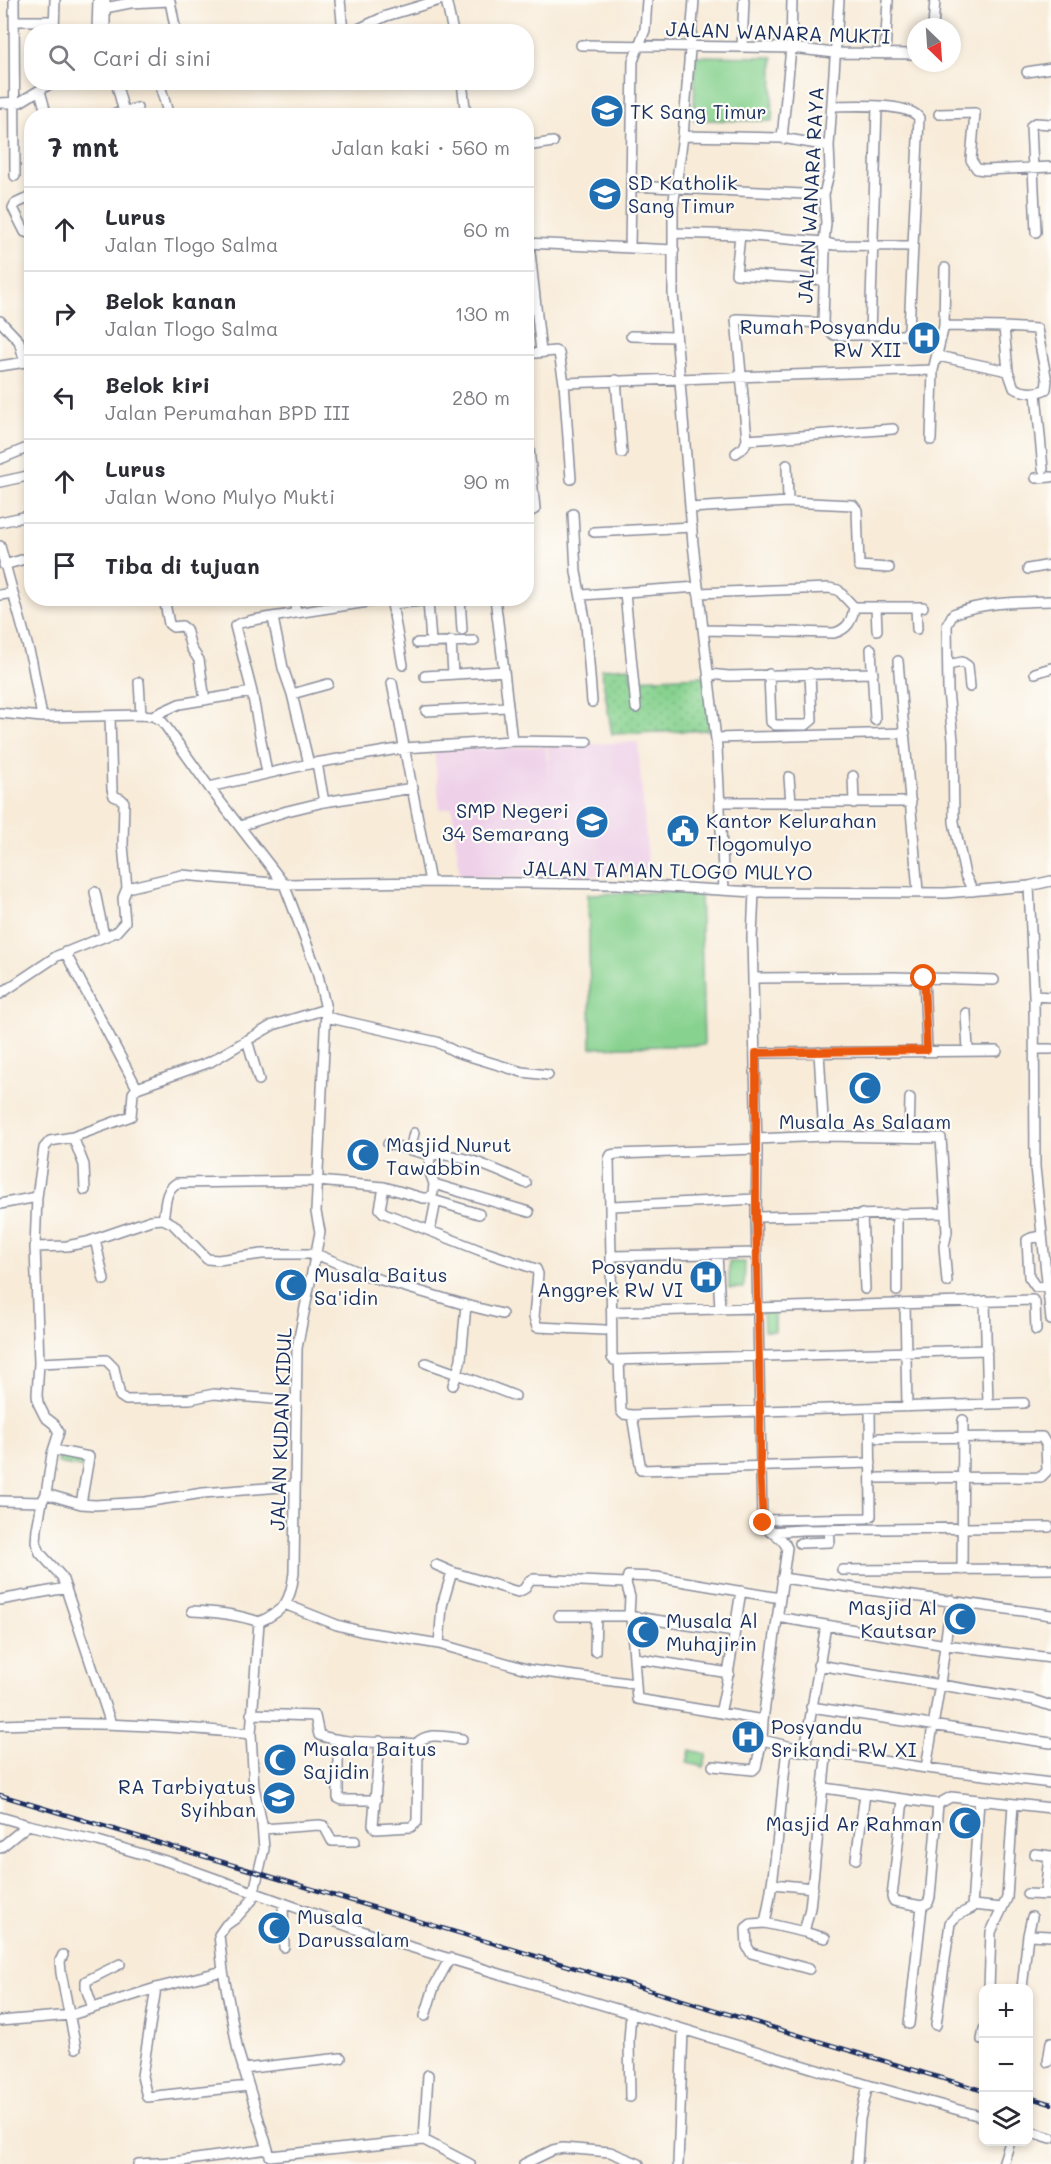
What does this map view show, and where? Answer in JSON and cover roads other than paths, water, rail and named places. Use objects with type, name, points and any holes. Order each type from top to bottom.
[{"type":"street","points":[[14,0],[15,176]]},
{"type":"street","points":[[54,24],[55,0]]},
{"type":"street","points":[[97,24],[98,0]]},
{"type":"street","points":[[340,0],[342,24]]},
{"type":"street","points":[[369,24],[386,16],[440,0]]},
{"type":"street","points":[[446,0],[451,24]]},
{"type":"street","points":[[630,248],[633,61],[645,30],[647,0]]},
{"type":"street","points":[[694,0],[683,136],[675,188],[673,294],[690,508],[716,738],[724,890]]},
{"type":"street","points":[[742,46],[744,0]]},
{"type":"street","points":[[782,138],[792,0]]},
{"type":"street","name":"JALAN WANARA RAYA","points":[[839,0],[829,146],[830,169],[824,195],[826,223],[823,323],[832,334],[870,334]]},
{"type":"street","points":[[885,54],[888,0]]},
{"type":"street","points":[[934,18],[935,0]]},
{"type":"street","points":[[105,24],[105,4],[170,1],[174,24]]},
{"type":"street","points":[[14,21],[38,24]]},
{"type":"street","name":"JALAN WANARA MUKTI","points":[[581,45],[742,46],[835,53],[907,54]]},
{"type":"street","points":[[1027,72],[1051,68]]},
{"type":"street","points":[[118,90],[124,108]]},
{"type":"street","points":[[161,90],[166,108]]},
{"type":"street","points":[[463,90],[465,108]]},
{"type":"street","points":[[0,104],[14,103],[40,91],[45,108]]},
{"type":"street","points":[[832,106],[878,107],[913,111],[919,118],[909,330],[904,335],[870,334],[878,107]]},
{"type":"street","points":[[939,114],[975,113],[971,160],[974,166],[985,170],[1051,167]]},
{"type":"street","points":[[1036,232],[1032,126],[1035,123],[1051,124]]},
{"type":"street","points":[[683,136],[782,138],[829,146]]},
{"type":"street","points":[[534,145],[553,142]]},
{"type":"street","points":[[631,186],[824,195]]},
{"type":"street","points":[[24,200],[15,204],[13,208],[24,230]]},
{"type":"street","points":[[674,232],[740,235],[824,242],[834,245],[913,246]]},
{"type":"street","points":[[740,235],[736,273],[824,280]]},
{"type":"street","points":[[534,243],[674,250]]},
{"type":"street","points":[[931,440],[933,370],[944,326],[945,268]]},
{"type":"street","points":[[534,294],[542,352]]},
{"type":"street","points":[[736,453],[744,447],[747,440],[737,319],[823,323]]},
{"type":"street","points":[[0,321],[19,340],[24,352]]},
{"type":"street","points":[[944,326],[1004,327],[1034,328],[1039,332],[1047,381],[1046,389],[1036,393],[1014,388],[1008,371],[1004,327]]},
{"type":"street","points":[[631,336],[676,337]]},
{"type":"street","points":[[534,353],[555,351],[559,353],[564,383],[571,479]]},
{"type":"street","points":[[938,356],[1008,371]]},
{"type":"street","points":[[0,366],[24,363]]},
{"type":"street","points":[[564,383],[933,370]]},
{"type":"street","points":[[616,380],[622,453]]},
{"type":"street","points":[[1036,393],[1043,470]]},
{"type":"street","points":[[747,440],[893,429]]},
{"type":"street","points":[[0,459],[24,449]]},
{"type":"street","points":[[787,465],[788,502]]},
{"type":"street","points":[[0,483],[24,477]]},
{"type":"street","points":[[1036,478],[1051,477]]},
{"type":"street","points":[[690,508],[788,502],[853,505],[857,510],[859,566],[889,568]]},
{"type":"street","points":[[573,514],[576,572],[582,595],[592,702]]},
{"type":"street","points":[[0,522],[24,517]]},
{"type":"street","points":[[594,532],[692,527]]},
{"type":"street","points":[[0,546],[32,662],[42,717]]},
{"type":"street","points":[[4,565],[24,559]]},
{"type":"street","points":[[1029,569],[1051,566]]},
{"type":"street","points":[[582,595],[829,588],[838,590],[854,607],[919,607],[917,629]]},
{"type":"street","points":[[0,595],[13,593]]},
{"type":"street","points":[[625,593],[636,708]]},
{"type":"street","points":[[973,891],[965,875],[954,822],[953,740],[948,691],[946,625],[952,614],[967,609],[1012,602],[1051,601]]},
{"type":"street","points":[[166,606],[169,624],[186,629],[191,648],[199,660],[205,700]]},
{"type":"street","points":[[295,606],[296,613]]},
{"type":"street","points":[[267,773],[252,692],[235,626],[239,622],[273,618],[326,606]]},
{"type":"street","points":[[392,606],[403,665]]},
{"type":"street","points":[[429,606],[431,642]]},
{"type":"street","points":[[460,606],[462,630]]},
{"type":"street","points":[[496,606],[512,741]]},
{"type":"street","points":[[703,630],[834,633],[847,626],[852,618],[854,607]]},
{"type":"street","points":[[876,607],[878,630]]},
{"type":"street","points":[[273,618],[284,668],[324,802]]},
{"type":"street","points":[[451,641],[453,674]]},
{"type":"street","points":[[417,644],[451,641],[474,642]]},
{"type":"street","points":[[871,649],[875,720]]},
{"type":"street","points":[[898,661],[918,891]]},
{"type":"street","points":[[948,665],[962,662],[968,666],[970,687]]},
{"type":"street","points":[[1035,673],[1051,668]]},
{"type":"street","points":[[425,676],[504,671]]},
{"type":"street","points":[[769,674],[771,722],[775,725],[806,725],[812,720],[810,673]]},
{"type":"street","points":[[709,674],[729,676],[873,673]]},
{"type":"street","points":[[139,682],[141,716]]},
{"type":"street","points":[[392,683],[430,882]]},
{"type":"street","points":[[292,694],[328,684]]},
{"type":"street","points":[[0,713],[42,717],[153,716],[179,704],[252,692]]},
{"type":"street","points":[[426,711],[507,707]]},
{"type":"street","points":[[0,994],[57,956],[116,932],[125,922],[123,898],[127,888],[123,846],[124,802],[114,796],[112,789],[110,716]]},
{"type":"street","name":"JALAN KUDAN KIDUL","points":[[153,716],[169,729],[209,787],[284,884],[317,971],[326,1013],[316,1212],[320,1232],[299,1333],[294,1572],[287,1605]]},
{"type":"street","points":[[716,738],[904,734]]},
{"type":"street","points":[[209,787],[267,773],[404,748],[512,741],[587,742]]},
{"type":"street","points":[[853,776],[854,803]]},
{"type":"street","points":[[789,777],[791,803]]},
{"type":"street","points":[[240,826],[324,802],[413,788]]},
{"type":"street","points":[[719,802],[911,802]]},
{"type":"street","name":"JALAN TAMAN TLOGO MULYO","points":[[127,888],[182,875],[284,884],[430,882],[616,884],[754,892],[973,891],[1029,886],[1051,881]]},
{"type":"street","points":[[1029,886],[1034,996],[1035,1167],[1038,1236],[1044,1287],[1051,1320]]},
{"type":"street","points":[[95,892],[104,936]]},
{"type":"street","points":[[713,1766],[753,1770],[758,1762],[786,1544],[770,1532],[762,1520],[756,1217],[756,1053],[752,937],[754,892]]},
{"type":"street","points":[[65,952],[137,1088]]},
{"type":"street","points":[[754,978],[994,980]]},
{"type":"street","points":[[924,978],[927,1050]]},
{"type":"street","points":[[1034,996],[1051,997]]},
{"type":"street","points":[[111,1724],[66,1588],[60,1574],[37,1547],[37,1529],[58,1432],[54,1424],[45,1417],[38,1403],[35,1247],[37,1197],[44,1148],[50,1141],[73,1137],[130,1116],[133,1093],[137,1088],[210,1062],[273,1025],[326,1013],[437,1042],[456,1052],[522,1072],[548,1075]]},
{"type":"street","points":[[966,1013],[968,1050]]},
{"type":"street","points":[[247,1040],[259,1080]]},
{"type":"street","points":[[1035,1049],[1051,1049]]},
{"type":"street","points":[[756,1053],[997,1051]]},
{"type":"street","points":[[819,1052],[824,1136]]},
{"type":"street","points":[[909,1137],[910,1098]]},
{"type":"street","points":[[410,1150],[414,1133]]},
{"type":"street","points":[[947,1282],[944,1246],[947,1232],[941,1138],[824,1136],[757,1144],[616,1154],[611,1155],[609,1159],[612,1206],[612,1358],[614,1360],[987,1350]]},
{"type":"street","points":[[73,1137],[84,1165],[85,1190]]},
{"type":"street","points":[[388,1144],[430,1155],[452,1155],[526,1183]]},
{"type":"street","points":[[430,1155],[429,1170],[434,1184],[430,1231]]},
{"type":"street","points":[[163,1220],[168,1190],[177,1183],[318,1181],[384,1187],[479,1214]]},
{"type":"street","points":[[434,1184],[529,1212]]},
{"type":"street","points":[[384,1187],[381,1211],[479,1250],[534,1268],[538,1274],[534,1317],[535,1325],[538,1327],[605,1330]]},
{"type":"street","points":[[0,1204],[37,1197]]},
{"type":"street","points":[[612,1206],[756,1199]]},
{"type":"street","points":[[897,1213],[897,1291]]},
{"type":"street","points":[[756,1217],[945,1213]]},
{"type":"street","points":[[862,1214],[865,1289]]},
{"type":"street","points":[[35,1247],[67,1246],[151,1220],[163,1220],[173,1224],[207,1259],[218,1260],[262,1254],[316,1254],[368,1276],[502,1314]]},
{"type":"street","points":[[1038,1236],[1027,1242],[1029,1277],[1033,1284],[1044,1287]]},
{"type":"street","points":[[95,1239],[104,1280]]},
{"type":"street","points":[[611,1254],[757,1253]]},
{"type":"street","points":[[717,1254],[720,1309]]},
{"type":"street","points":[[613,1312],[1033,1300],[1036,1330]]},
{"type":"street","points":[[986,1301],[988,1404]]},
{"type":"street","points":[[905,1304],[907,1407]]},
{"type":"street","points":[[453,1385],[461,1359],[466,1305]]},
{"type":"street","points":[[39,1363],[106,1360],[114,1368],[120,1396],[126,1400],[190,1399],[214,1394],[296,1401]]},
{"type":"street","points":[[619,1360],[623,1414],[1024,1403]]},
{"type":"street","points":[[426,1363],[515,1396]]},
{"type":"street","points":[[762,1520],[867,1518],[872,1513],[870,1408]]},
{"type":"street","points":[[633,1415],[641,1470],[871,1463]]},
{"type":"street","points":[[962,1570],[963,1420]]},
{"type":"street","points":[[879,1438],[1042,1437],[1046,1444],[1047,1471],[1041,1477],[879,1478]]},
{"type":"street","points":[[54,1450],[89,1457],[81,1504]]},
{"type":"street","points":[[0,1502],[44,1498],[95,1506],[145,1502],[203,1493],[294,1486]]},
{"type":"street","points":[[770,1532],[829,1529],[1048,1527]]},
{"type":"street","points":[[800,1543],[830,1542],[829,1529]]},
{"type":"street","points":[[436,1565],[518,1592],[524,1589],[530,1580],[627,1580],[639,1575],[780,1598]]},
{"type":"street","points":[[842,1570],[1051,1569]]},
{"type":"street","points":[[439,1644],[442,1606],[452,1572]]},
{"type":"street","points":[[782,1578],[1051,1615]]},
{"type":"street","points":[[627,1580],[637,1699],[763,1720]]},
{"type":"street","points":[[0,1600],[66,1588]]},
{"type":"street","points":[[720,1713],[729,1673],[741,1591]]},
{"type":"street","points":[[926,1768],[951,1600]]},
{"type":"street","points":[[192,1611],[241,1615],[260,1622],[287,1605],[337,1625],[439,1644],[530,1670],[635,1684]]},
{"type":"street","points":[[559,1616],[630,1616],[734,1632]]},
{"type":"street","points":[[596,1616],[596,1651]]},
{"type":"street","points":[[777,1617],[946,1645],[1051,1658]]},
{"type":"street","points":[[260,1622],[251,1734],[254,1787],[264,1850],[255,1893],[247,1907],[226,1925],[219,1935],[223,1971],[243,2069],[268,2156]]},
{"type":"street","points":[[805,1749],[826,1625]]},
{"type":"street","points":[[635,1658],[729,1673]]},
{"type":"street","points":[[818,1665],[1033,1700],[1051,1706]]},
{"type":"street","points":[[811,1707],[1051,1743]]},
{"type":"street","points":[[251,1714],[315,1716],[319,1735],[338,1741],[416,1744]]},
{"type":"street","points":[[0,1725],[111,1724],[198,1728],[251,1734]]},
{"type":"street","points":[[416,1744],[420,1739],[432,1736],[462,1739]]},
{"type":"street","points":[[762,1740],[788,1748],[823,1754],[826,1758],[813,1888],[804,1932]]},
{"type":"street","points":[[338,1741],[338,1798],[376,1800]]},
{"type":"street","points":[[380,1741],[373,1825],[375,1828],[411,1827],[417,1822],[418,1750],[416,1744]]},
{"type":"street","points":[[788,1748],[1051,1783]]},
{"type":"street","points":[[770,1924],[788,1748]]},
{"type":"street","points":[[824,1788],[938,1804],[951,1797],[1051,1809]]},
{"type":"street","points":[[856,1859],[865,1794]]},
{"type":"street","points":[[903,1800],[892,1897],[894,1901],[922,1906],[928,1903],[930,1897],[938,1804]]},
{"type":"street","points":[[936,2025],[951,1921],[956,1916],[970,1910],[973,1905],[979,1800]]},
{"type":"street","points":[[989,1984],[991,1932],[1006,1898],[1013,1803]]},
{"type":"street","points":[[0,1817],[98,1841],[169,1862],[384,1939],[979,2117]]},
{"type":"street","points":[[0,1848],[28,1825]]},
{"type":"street","points":[[262,1828],[320,1825],[324,1826],[332,1841],[355,1841]]},
{"type":"street","points":[[1027,1894],[1048,1895],[1050,1856],[1035,1854]]},
{"type":"street","points":[[773,1884],[813,1888]]},
{"type":"street","points":[[283,1903],[284,1947]]},
{"type":"street","points":[[973,1905],[1002,1908]]},
{"type":"street","points":[[909,2024],[922,1906]]},
{"type":"street","points":[[1023,1984],[1032,1917]]},
{"type":"street","points":[[809,1969],[751,1953],[747,1946],[746,1928],[751,1924],[770,1924],[825,1938]]},
{"type":"street","points":[[1028,1935],[1051,1936]]},
{"type":"street","points":[[63,1955],[60,1962],[61,1973],[76,2048]]},
{"type":"street","points":[[425,2016],[434,1987],[450,1958]]},
{"type":"street","points":[[93,2008],[86,1981],[120,1964]]},
{"type":"street","points":[[0,2020],[71,2015],[156,1988],[223,1971]]},
{"type":"street","points":[[156,1988],[142,2076],[147,2097],[248,2086]]},
{"type":"street","points":[[630,2097],[631,2013]]},
{"type":"street","points":[[678,2164],[683,2030]]},
{"type":"street","points":[[1048,2062],[1051,2042]]},
{"type":"street","points":[[243,2069],[341,2058]]},
{"type":"street","points":[[424,2140],[428,2075]]},
{"type":"street","points":[[857,2164],[860,2119],[868,2085]]},
{"type":"street","points":[[1033,2132],[1051,2138]]},
{"type":"street","points":[[138,2164],[302,2154],[424,2140],[470,2164]]},
{"type":"street","points":[[1004,2164],[1009,2146]]},
{"type":"street","points":[[524,2164],[563,2148],[610,2152],[639,2164]]},
{"type":"street","points":[[302,2154],[304,2164]]},
{"type":"railway","points":[[0,1795],[979,2089]]},
{"type":"railway","points":[[1033,2099],[1051,2104]]},
{"type":"place","name":"TK Sang Timur","points":[[607,111]]},
{"type":"place","name":"SD Katholik Sang Timur","points":[[605,194]]},
{"type":"place","name":"Rumah Posyandu RW XII","points":[[924,338]]},
{"type":"place","name":"SMP Negeri 34 Semarang","points":[[592,822]]},
{"type":"place","name":"Kantor Kelurahan Tlogomulyo","points":[[683,831]]},
{"type":"place","name":"Musala As Salaam","points":[[865,1088]]},
{"type":"place","name":"Masjid Nurut Tawabbin","points":[[363,1155]]},
{"type":"place","name":"Posyandu Anggrek RW VI","points":[[706,1277]]},
{"type":"place","name":"Musala Baitus Sa'idin","points":[[291,1285]]},
{"type":"place","name":"Masjid Al Kautsar","points":[[960,1619]]},
{"type":"place","name":"Musala Al Muhajirin","points":[[643,1632]]},
{"type":"place","name":"Posyandu Srikandi RW XI","points":[[748,1737]]},
{"type":"place","name":"Musala Baitus Sajidin","points":[[280,1760]]},
{"type":"place","name":"RA Tarbiyatus Syihban","points":[[279,1798]]},
{"type":"place","name":"Masjid Ar Rahman","points":[[965,1823]]},
{"type":"place","name":"Musala Darussalam","points":[[274,1928]]}]
